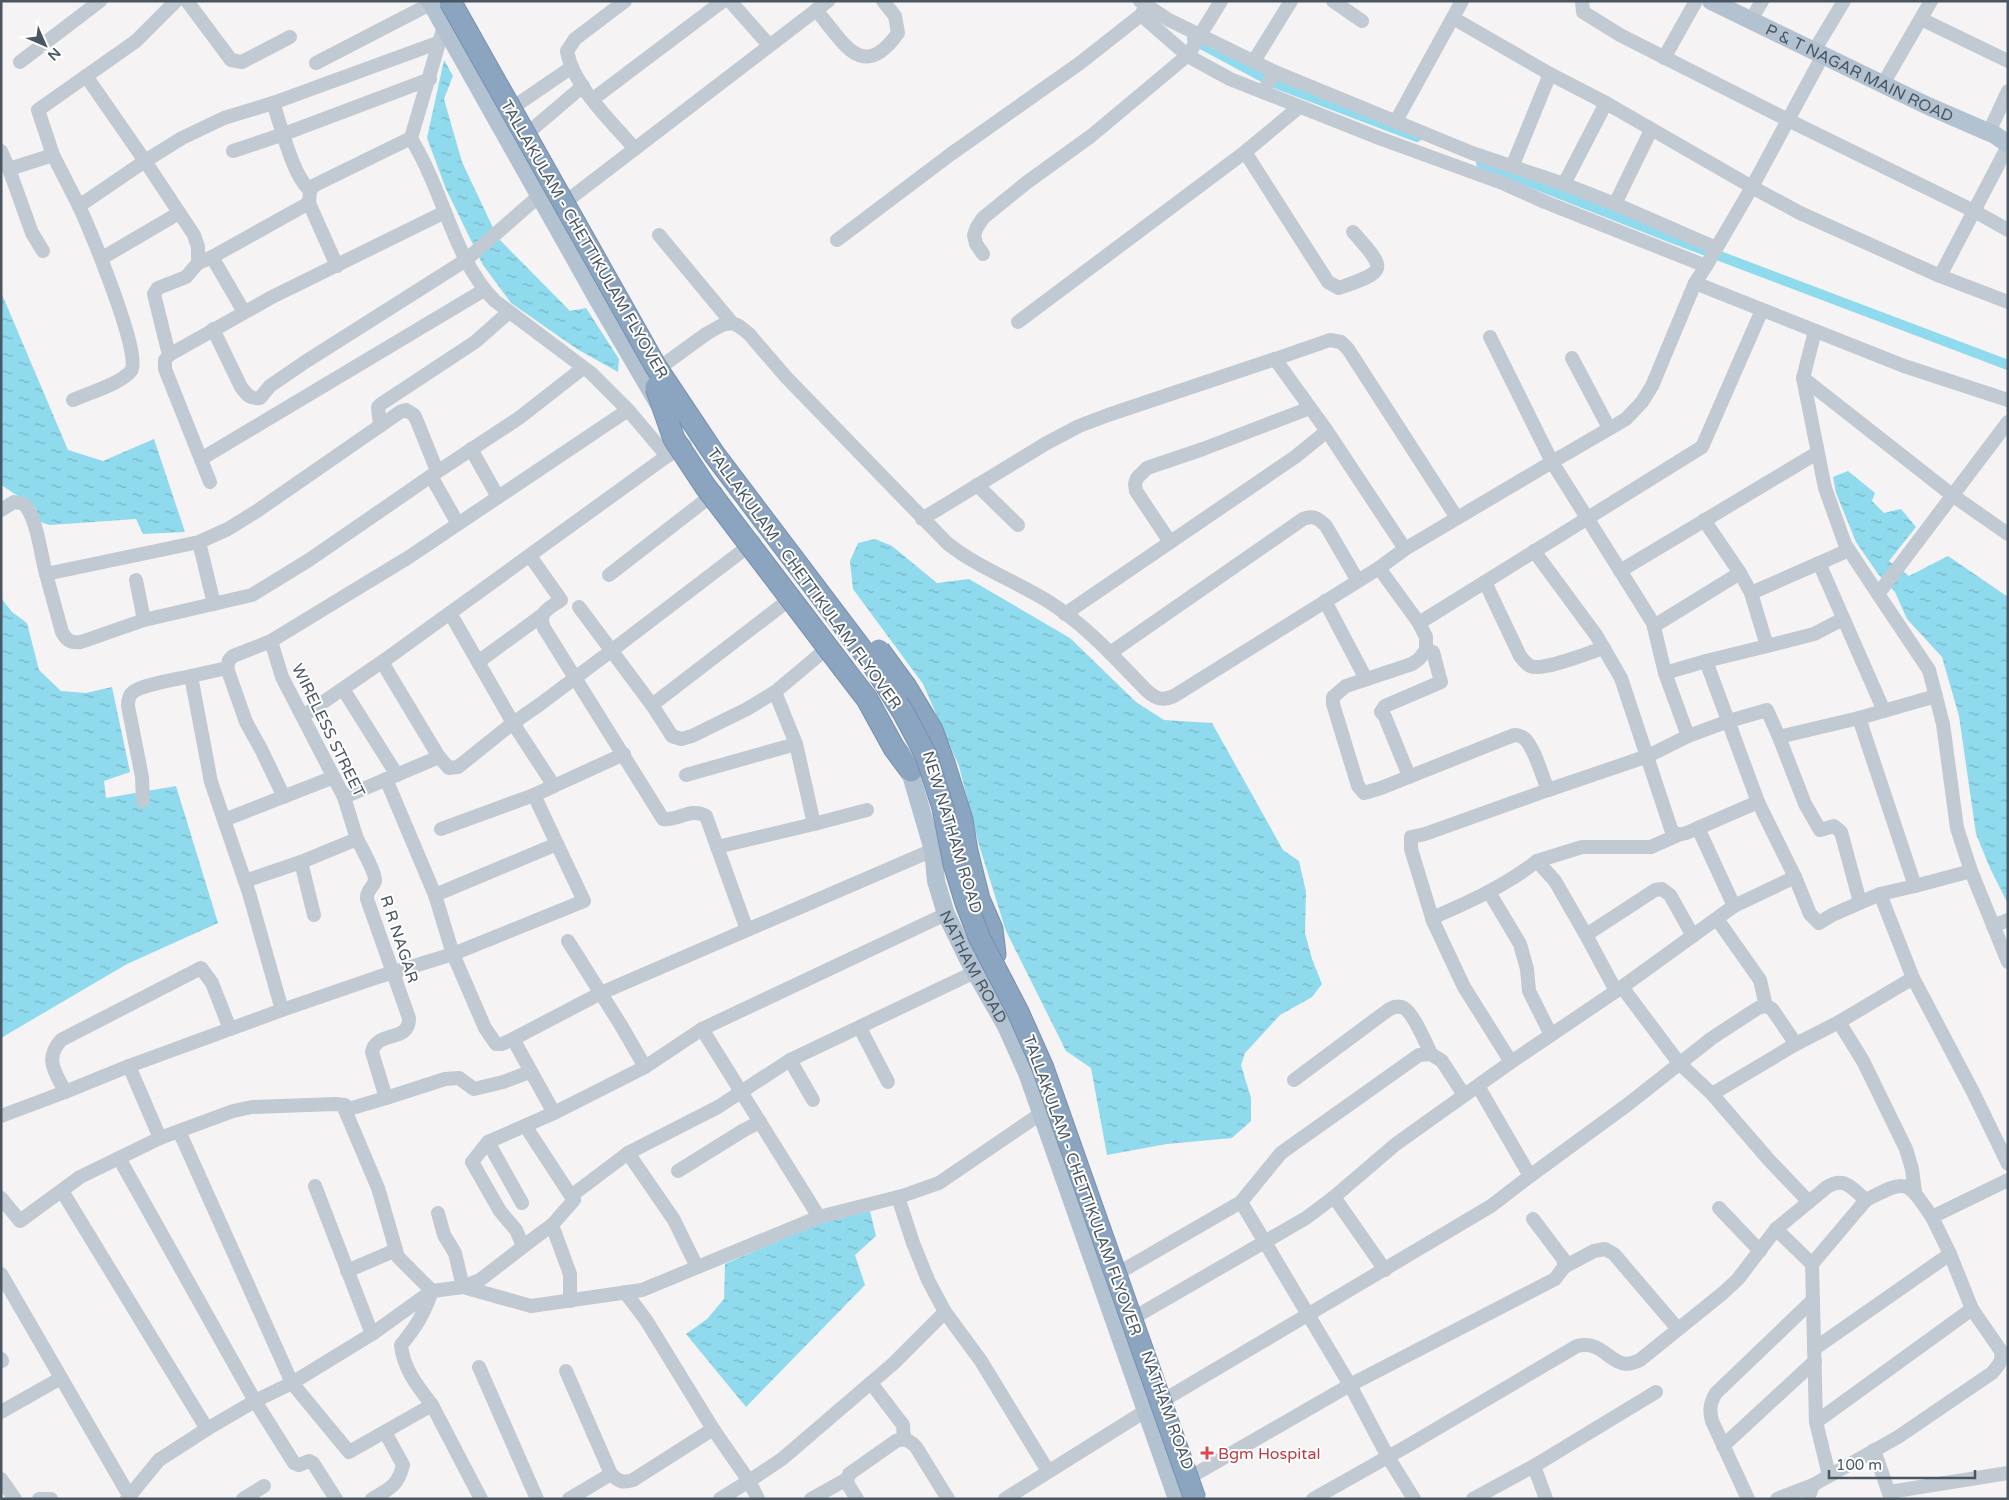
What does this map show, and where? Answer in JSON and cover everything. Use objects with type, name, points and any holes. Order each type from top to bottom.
[{"type":"highway","name":"TALLAKULAM - CHETTIKULAM FLYOVER","points":[[437,2],[656,387],[731,497],[885,704],[919,766],[950,886],[962,920],[1021,1040],[1182,1499]]},
{"type":"highway","name":"TALLAKULAM - CHETTIKULAM FLYOVER","points":[[437,2],[656,366],[714,454],[872,663],[903,712],[926,755],[943,808],[954,864],[966,903],[980,939],[1018,1012],[1043,1068],[1196,1499]]},
{"type":"highway","points":[[656,387],[674,440],[705,486],[867,699],[894,748],[911,771]]},
{"type":"highway","points":[[790,554],[821,573],[906,687],[932,730],[962,820],[966,851],[979,899],[992,929],[995,954]]},
{"type":"main road","name":"NEW NATHAM ROAD","points":[[457,1],[662,366],[782,536],[834,599],[880,661],[920,726],[934,761],[950,817],[956,849],[973,904],[995,954],[1018,999],[1046,1066]]},
{"type":"main road","name":"P & T NAGAR MAIN ROAD","points":[[1711,1],[1883,84],[1989,132],[2008,145]]},
{"type":"main road","name":"NEW NATHAM ROAD","points":[[437,2],[442,34],[685,445],[716,492],[870,695],[908,762],[933,853]]},
{"type":"main road","name":"NATHAM ROAD","points":[[933,853],[936,881],[946,914],[975,972],[1002,1018],[1019,1054],[1042,1113],[1177,1499]]},
{"type":"main road","name":"NATHAM ROAD","points":[[1046,1066],[1200,1499]]},
{"type":"street","points":[[20,62],[100,1]]},
{"type":"street","points":[[73,400],[119,380],[130,372],[134,366],[133,356],[102,258],[53,154],[38,110],[136,41],[176,1]]},
{"type":"street","points":[[187,1],[231,60],[236,62],[242,62],[290,37]]},
{"type":"street","points":[[625,1],[575,39],[567,51],[572,68],[583,86],[635,149]]},
{"type":"street","points":[[593,99],[723,1]]},
{"type":"street","points":[[730,1],[769,46]]},
{"type":"street","points":[[568,200],[828,1]]},
{"type":"street","points":[[816,10],[855,54],[864,58],[872,57],[882,52],[898,33],[895,16],[884,1]]},
{"type":"street","points":[[983,254],[976,244],[974,235],[983,218],[1026,183],[1090,136],[1188,56],[1221,1]]},
{"type":"street","points":[[1254,61],[1291,1]]},
{"type":"street","points":[[1333,1],[1362,21]]},
{"type":"street","points":[[1396,121],[1462,1]]},
{"type":"street","points":[[1582,1],[1583,12],[1620,35],[1974,211],[2008,230]]},
{"type":"street","points":[[1664,58],[1696,1]]},
{"type":"street","points":[[1751,20],[1762,1]]},
{"type":"street","points":[[659,235],[732,323],[749,334],[786,377],[922,519],[966,558],[1047,600],[1093,635],[1154,697],[1167,699],[1379,568],[1405,549],[1626,419],[1647,394],[1695,283],[1752,188],[1788,120],[1844,1]]},
{"type":"street","points":[[1883,84],[1931,1]]},
{"type":"street","points":[[316,63],[437,2]]},
{"type":"street","points":[[1144,8],[1254,61],[1271,79],[1396,121],[1472,154],[1564,184],[1615,204],[1712,256]]},
{"type":"street","points":[[1144,8],[1188,56],[1230,79],[1298,108],[1505,184],[1545,202],[1712,256]]},
{"type":"street","points":[[837,240],[951,154],[1080,63],[1144,8]]},
{"type":"street","points":[[1453,18],[1550,74],[1606,103],[1752,188],[1800,213],[1940,276],[2008,302]]},
{"type":"street","points":[[1921,18],[2008,62]]},
{"type":"street","points":[[442,34],[411,138],[428,169],[466,260],[484,290],[509,312],[604,385],[668,456]]},
{"type":"street","points":[[79,206],[182,138],[224,118],[272,103],[442,34]]},
{"type":"street","points":[[515,106],[572,68]]},
{"type":"street","points":[[1512,167],[1550,74]]},
{"type":"street","points":[[86,76],[194,235],[198,247],[198,263]]},
{"type":"street","points":[[233,151],[284,134],[430,79]]},
{"type":"street","points":[[530,131],[583,86]]},
{"type":"street","points":[[1989,132],[2008,91]]},
{"type":"street","points":[[272,103],[296,172],[310,196],[337,266]]},
{"type":"street","points":[[1564,184],[1606,103]]},
{"type":"street","points":[[1018,322],[1245,152],[1298,108]]},
{"type":"street","points":[[1615,204],[1651,130]]},
{"type":"street","points":[[169,355],[155,291],[158,288],[186,277],[198,263],[212,257],[310,196],[327,178],[411,138]]},
{"type":"street","points":[[1940,276],[2008,145]]},
{"type":"street","points":[[1,152],[32,233],[43,251]]},
{"type":"street","points":[[1245,152],[1328,282],[1338,288],[1371,277],[1376,272],[1378,264],[1376,257],[1353,232]]},
{"type":"street","points":[[9,169],[53,154]]},
{"type":"street","points":[[213,329],[247,395],[252,398],[260,398],[270,386],[305,362],[466,260],[539,196]]},
{"type":"street","points":[[210,482],[165,369],[165,360],[169,355],[244,312],[445,212]]},
{"type":"street","points":[[102,258],[179,213]]},
{"type":"street","points":[[212,257],[244,312]]},
{"type":"street","points":[[1695,283],[1904,366],[2008,400]]},
{"type":"street","points":[[201,459],[484,290]]},
{"type":"street","points":[[1419,623],[1702,447],[1762,310]]},
{"type":"street","points":[[380,426],[378,407],[381,404],[475,342],[509,312]]},
{"type":"street","points":[[662,366],[706,334],[722,325],[732,323]]},
{"type":"street","points":[[1815,331],[1802,378],[1825,488],[1849,550],[1930,670],[1943,724],[1957,828],[1971,871],[2008,962]]},
{"type":"street","points":[[1490,337],[1552,462],[1654,626],[1665,672],[1688,736]]},
{"type":"street","points":[[922,519],[1079,426],[1330,340],[1341,342],[1348,350],[1457,518]]},
{"type":"street","points":[[1572,358],[1609,428]]},
{"type":"street","points":[[1275,359],[1327,431],[1405,549]]},
{"type":"street","points":[[1,510],[14,502],[28,507],[62,632],[67,640],[81,642],[144,620],[247,596],[263,588],[309,560],[434,473],[519,418],[584,368]]},
{"type":"street","points":[[1802,378],[1952,495],[2008,534]]},
{"type":"street","points":[[1170,542],[1136,491],[1135,484],[1137,478],[1147,468],[1203,449],[1310,408]]},
{"type":"street","points":[[46,574],[199,542],[228,529],[400,412],[406,410],[414,415],[434,473],[458,524]]},
{"type":"street","points":[[284,797],[246,722],[227,668],[229,660],[233,656],[271,641],[409,557],[628,410]]},
{"type":"street","points":[[1878,594],[2008,422]]},
{"type":"street","points":[[1065,614],[1295,457],[1327,431]]},
{"type":"street","points":[[303,716],[382,662],[685,445]]},
{"type":"street","points":[[471,449],[498,497]]},
{"type":"street","points":[[1620,571],[1817,452]]},
{"type":"street","points":[[977,485],[1018,525]]},
{"type":"street","points":[[609,575],[716,492]]},
{"type":"street","points":[[1110,653],[1302,519],[1310,517],[1320,520],[1326,526],[1358,581]]},
{"type":"street","points":[[1704,520],[1740,573],[1751,593],[1767,646]]},
{"type":"street","points":[[199,542],[202,561],[214,604]]},
{"type":"street","points":[[382,662],[440,757],[449,768],[458,767],[512,723],[576,678],[754,542]]},
{"type":"street","points":[[1751,593],[1849,550]]},
{"type":"street","points":[[1534,551],[1596,635],[1621,678],[1671,829],[1678,835]]},
{"type":"street","points":[[478,662],[561,600],[530,556]]},
{"type":"street","points":[[1819,563],[1884,711]]},
{"type":"street","points":[[1379,568],[1419,623],[1426,636],[1426,650],[1412,664],[1346,686],[1333,697],[1333,704],[1358,786],[1364,793],[1514,734],[1520,735],[1525,739],[1548,790]]},
{"type":"street","points":[[1654,626],[1740,573]]},
{"type":"street","points":[[136,580],[144,620]]},
{"type":"street","points":[[1485,582],[1520,656],[1526,664],[1533,667],[1544,666],[1604,648]]},
{"type":"street","points":[[652,705],[794,596]]},
{"type":"street","points":[[1325,602],[1366,679]]},
{"type":"street","points":[[579,607],[652,705],[672,736],[680,739],[692,736],[747,709],[775,692],[831,644]]},
{"type":"street","points":[[450,613],[512,723],[554,786]]},
{"type":"street","points":[[541,616],[544,628],[663,819],[671,820],[700,812],[710,822],[747,930]]},
{"type":"street","points":[[1665,672],[1814,634],[1843,619]]},
{"type":"street","name":"WIRELESS STREET","points":[[271,641],[282,677],[344,797],[357,839]]},
{"type":"street","points":[[1409,776],[1385,717],[1381,712],[1384,706],[1441,682],[1433,652],[1426,650]]},
{"type":"street","points":[[1706,661],[1758,802],[1795,877],[1810,914],[1819,923],[1832,915],[1880,894],[1971,871]]},
{"type":"street","points":[[143,801],[142,777],[128,706],[129,698],[133,692],[142,688],[227,668]]},
{"type":"street","points":[[190,676],[211,782],[245,881],[282,1010]]},
{"type":"street","points":[[343,689],[392,777],[436,895],[452,954],[496,1044],[502,1044],[513,1039],[602,993],[747,930],[933,853]]},
{"type":"street","points":[[775,692],[796,744],[814,824]]},
{"type":"street","points":[[1779,737],[1859,718],[1936,696]]},
{"type":"street","points":[[1511,1062],[1464,987],[1432,918],[1411,848],[1411,837],[1425,834],[1648,756],[1688,736],[1767,710],[1805,804],[1820,830],[1834,826],[1840,832],[1860,902]]},
{"type":"street","points":[[1859,718],[1915,886]]},
{"type":"street","points":[[686,775],[796,744]]},
{"type":"street","points":[[442,828],[534,795],[624,754]]},
{"type":"street","points":[[344,797],[440,757]]},
{"type":"street","points":[[224,820],[334,777]]},
{"type":"street","points":[[1,1116],[129,1066],[282,1010],[452,954],[584,901],[534,795]]},
{"type":"street","points":[[1432,918],[1490,892],[1537,861],[1582,846],[1651,847],[1758,802]]},
{"type":"street","points":[[717,847],[866,810]]},
{"type":"street","points":[[1698,828],[1734,906]]},
{"type":"street","points":[[245,881],[301,862],[357,839]]},
{"type":"street","name":"R R NAGAR","points":[[357,839],[374,876],[373,884],[367,891],[367,898],[391,973],[409,1018],[409,1025],[406,1030],[400,1034],[380,1039],[373,1047],[372,1052],[386,1098]]},
{"type":"street","points":[[436,895],[557,844]]},
{"type":"street","points":[[1537,861],[1555,881],[1619,989],[1679,1063],[1712,1094],[1769,1160],[1809,1202]]},
{"type":"street","points":[[301,862],[314,915]]},
{"type":"street","points":[[1136,1317],[1306,1218],[1334,1197],[1396,1144],[1511,1062],[1619,989],[1734,906],[1795,877]]},
{"type":"street","points":[[1586,935],[1655,890],[1662,889],[1670,895],[1693,936]]},
{"type":"street","points":[[1490,892],[1520,944],[1527,969],[1529,991],[1551,1035]]},
{"type":"street","points":[[1880,894],[1914,978],[2008,1164]]},
{"type":"street","points":[[523,1246],[516,1230],[500,1210],[472,1162],[488,1142],[526,1127],[645,1067],[702,1029],[946,914]]},
{"type":"street","points":[[1717,919],[1760,980],[1766,1006],[1778,1017],[1796,1044]]},
{"type":"street","points":[[1993,926],[2008,920]]},
{"type":"street","points":[[568,941],[602,993],[645,1067]]},
{"type":"street","points":[[65,1092],[52,1064],[52,1054],[62,1040],[201,968],[212,983],[230,1029]]},
{"type":"street","points":[[571,1196],[628,1153],[718,1107],[790,1060],[975,972]]},
{"type":"street","points":[[1712,1094],[1796,1044],[1839,1022],[1914,978]]},
{"type":"street","points":[[1294,1080],[1396,1006],[1403,1008],[1409,1013],[1431,1054],[1442,1061],[1464,1095]]},
{"type":"street","points":[[1005,1499],[1147,1410],[1491,1206],[1712,1038],[1748,1013],[1766,1006]]},
{"type":"street","points":[[1839,1022],[1863,1061],[1906,1149],[1912,1169],[1915,1192]]},
{"type":"street","points":[[860,1028],[888,1082]]},
{"type":"street","points":[[702,1029],[819,1217]]},
{"type":"street","points":[[513,1039],[554,1113]]},
{"type":"street","points":[[1120,1272],[1241,1202],[1281,1153],[1419,1055],[1431,1054]]},
{"type":"street","points":[[790,1060],[813,1100]]},
{"type":"street","points":[[129,1066],[160,1138]]},
{"type":"street","points":[[345,1110],[444,1079],[459,1078],[474,1089],[530,1072]]},
{"type":"street","points":[[1478,1086],[1530,1176]]},
{"type":"street","points":[[464,1287],[532,1306],[642,1290],[819,1217],[898,1197],[939,1182],[1059,1102]]},
{"type":"street","points":[[1,1198],[20,1221],[80,1177],[160,1138],[233,1111],[252,1107],[345,1105],[345,1110],[378,1188],[398,1257],[432,1291]]},
{"type":"street","points":[[678,1171],[760,1122]]},
{"type":"street","points":[[1,1274],[128,1498],[159,1460],[255,1400],[292,1383],[372,1334],[432,1291],[464,1287],[480,1280],[552,1225],[574,1200],[526,1127]]},
{"type":"street","points":[[179,1131],[292,1383],[348,1452],[432,1405]]},
{"type":"street","points":[[488,1142],[522,1203]]},
{"type":"street","points":[[628,1153],[646,1182],[674,1220],[697,1267]]},
{"type":"street","points":[[119,1158],[255,1400],[294,1463],[299,1465],[309,1461],[313,1463],[336,1499]]},
{"type":"street","points":[[1932,1217],[2008,1180]]},
{"type":"street","points":[[1313,1499],[1577,1346],[1585,1344],[1594,1345],[1619,1363],[1631,1365],[1640,1360],[1723,1294],[1738,1279],[1776,1229],[1836,1182],[1845,1182],[1866,1200]]},
{"type":"street","points":[[1777,1499],[1810,1492],[1829,1475],[1898,1437],[1984,1378],[1999,1365],[2002,1357],[2001,1351],[1972,1309],[1950,1254],[1932,1217],[1915,1192],[1907,1186],[1899,1185],[1866,1200],[1812,1264],[1816,1422],[1829,1475]]},
{"type":"street","points":[[315,1186],[372,1334]]},
{"type":"street","points":[[62,1191],[208,1429]]},
{"type":"street","points":[[898,1197],[913,1243],[928,1280],[945,1312],[981,1361],[1048,1471]]},
{"type":"street","points":[[1334,1197],[1385,1270]]},
{"type":"street","points":[[1241,1202],[1350,1385],[1388,1457],[1414,1499]]},
{"type":"street","points":[[1719,1208],[1760,1251]]},
{"type":"street","points":[[438,1212],[444,1235],[455,1253],[464,1287]]},
{"type":"street","points":[[1533,1218],[1559,1252],[1564,1260],[1564,1267]]},
{"type":"street","points":[[552,1225],[570,1274],[570,1301]]},
{"type":"street","points":[[1776,1229],[1812,1264]]},
{"type":"street","points":[[1192,1476],[1350,1385],[1554,1279],[1564,1267],[1594,1251],[1605,1248],[1614,1254],[1678,1329]]},
{"type":"street","points":[[347,1271],[396,1250]]},
{"type":"street","points":[[1723,1446],[1814,1355],[1950,1254]]},
{"type":"street","points":[[432,1291],[419,1322],[401,1345],[402,1355],[415,1383],[432,1405],[481,1499]]},
{"type":"street","points":[[625,1292],[646,1320],[712,1429],[749,1481],[758,1499]]},
{"type":"street","points":[[1748,1499],[1712,1421],[1709,1410],[1711,1400],[1813,1300]]},
{"type":"street","points":[[1816,1422],[1972,1309]]},
{"type":"street","points":[[720,1499],[782,1459],[914,1345],[945,1312]]},
{"type":"street","points":[[479,1367],[537,1499]]},
{"type":"street","points":[[566,1371],[611,1474],[617,1480],[625,1483],[633,1480],[712,1429]]},
{"type":"street","points":[[1,1412],[61,1378]]},
{"type":"street","points":[[871,1383],[903,1425],[904,1439]]},
{"type":"street","points":[[1473,1499],[1534,1466],[1656,1392]]},
{"type":"street","points":[[372,1499],[394,1486],[403,1465],[385,1432]]},
{"type":"street","points":[[811,1499],[847,1479],[853,1470],[896,1441],[904,1439],[910,1441],[916,1447],[948,1499]]},
{"type":"street","points":[[1874,1450],[1890,1496],[2008,1473]]},
{"type":"street","points":[[1534,1466],[1546,1499]]},
{"type":"street","points":[[569,1499],[611,1474]]},
{"type":"street","points":[[1,1479],[15,1499]]},
{"type":"street","points":[[847,1479],[847,1483],[857,1499]]},
{"type":"street","points":[[243,1499],[264,1486]]},
{"type":"street","points":[[39,1499],[51,1499]]},
{"type":"water","points":[[444,60],[453,76],[444,99],[462,162],[495,232],[499,239],[570,311],[586,308],[619,359],[618,372],[577,349],[511,303],[483,265],[446,189],[427,138]]},
{"type":"water","points":[[1,292],[68,450],[103,461],[154,439],[185,532],[143,534],[136,519],[50,525],[40,522],[35,507],[1,485]]},
{"type":"water","points":[[1848,471],[1875,493],[1872,501],[1884,513],[1901,509],[1916,527],[1889,561],[1909,576],[1948,556],[2008,597],[2007,902],[1976,834],[1959,716],[1942,657],[1907,619],[1895,592],[1878,574],[1856,542],[1836,493],[1833,477]]},
{"type":"water","points":[[875,539],[892,546],[937,583],[969,579],[1070,638],[1136,702],[1164,720],[1212,723],[1283,850],[1299,861],[1306,892],[1305,933],[1312,959],[1322,984],[1312,997],[1280,1015],[1245,1053],[1241,1065],[1251,1098],[1251,1121],[1232,1138],[1167,1144],[1107,1155],[1091,1068],[1066,1051],[1006,931],[979,845],[959,766],[923,684],[853,589],[850,561],[858,543]]},
{"type":"water","points":[[1,598],[12,612],[27,623],[39,670],[61,691],[86,693],[112,687],[130,772],[104,781],[106,798],[176,786],[218,923],[127,964],[1,1038]]},
{"type":"water","points":[[870,1211],[876,1236],[855,1255],[865,1285],[746,1407],[686,1334],[707,1319],[724,1299],[725,1264],[815,1225]]},
{"type":"waterway","points":[[1192,39],[1272,82],[1417,137]]},
{"type":"waterway","points":[[1481,163],[1672,238],[2008,365]]},
{"type":"place","name":"Bgm Hospital","points":[[1207,1453]]}]
